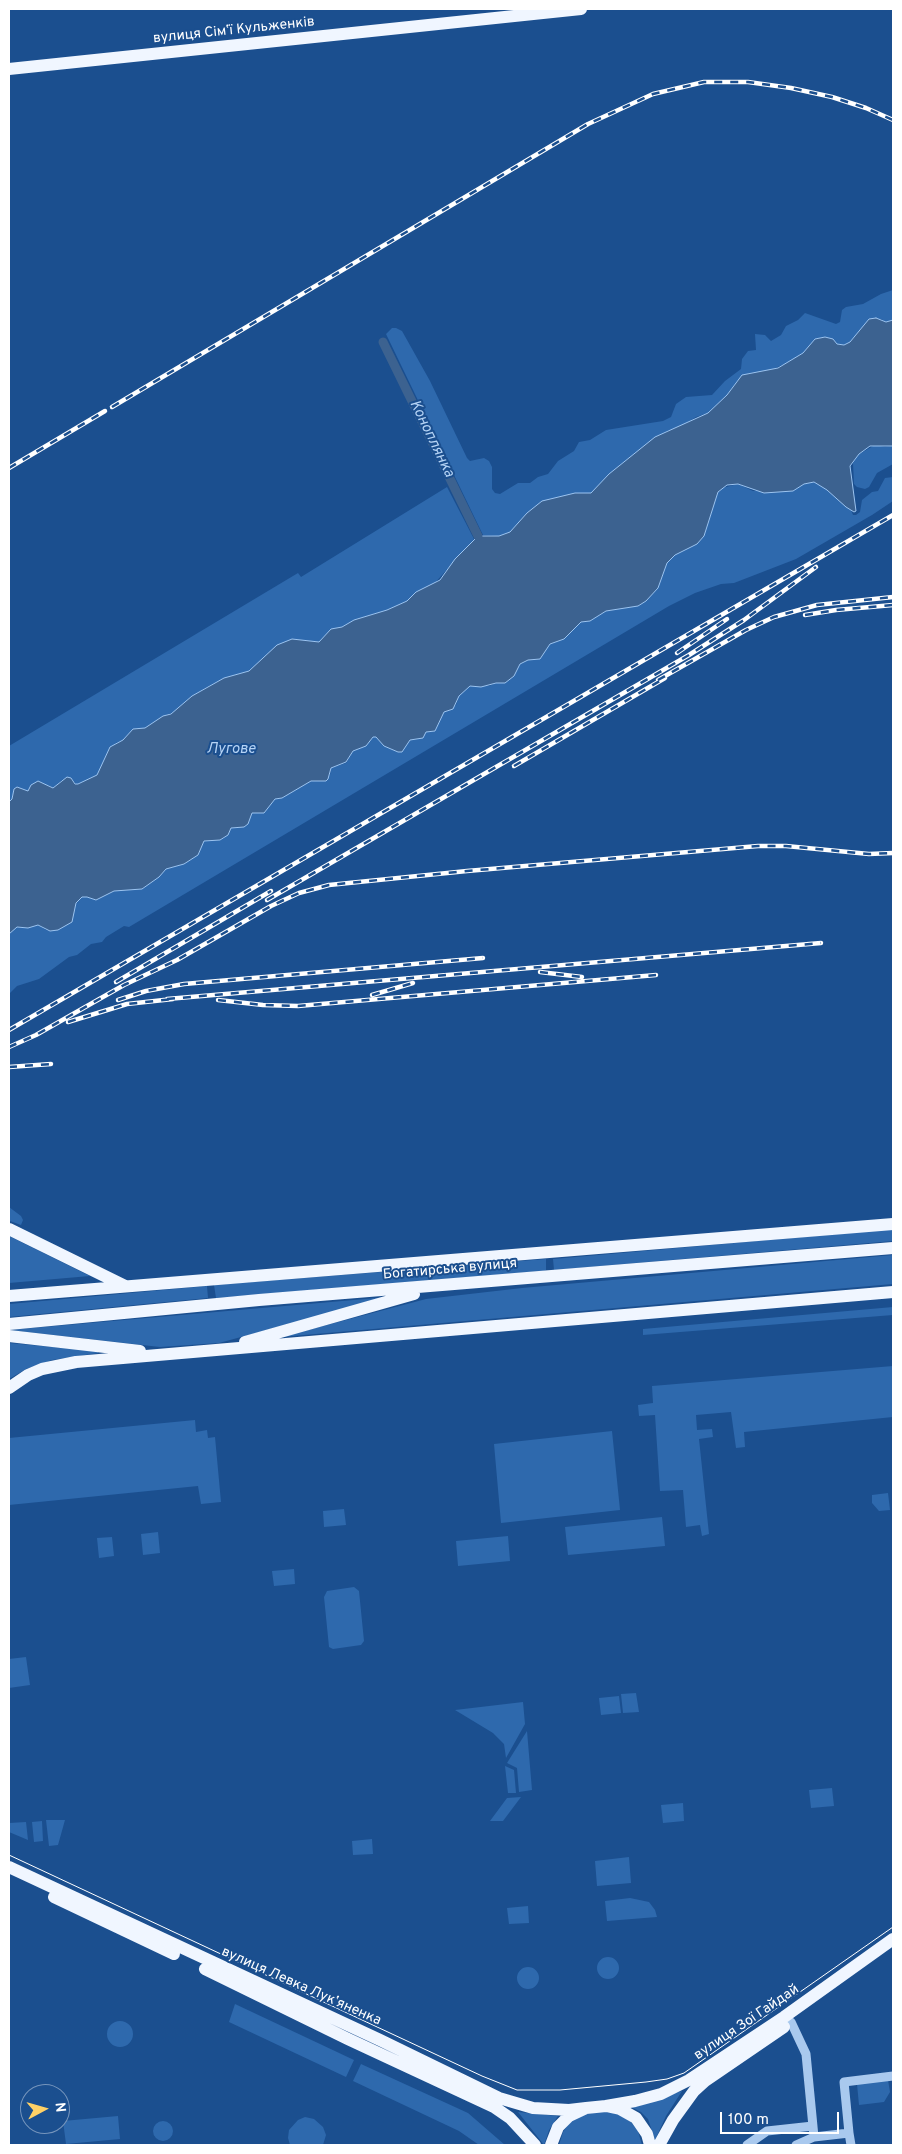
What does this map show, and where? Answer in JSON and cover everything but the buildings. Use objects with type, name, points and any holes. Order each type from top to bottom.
[{"type":"main road","name":"вулиця Сімʼї Кульженків","points":[[9,69],[581,9]]},
{"type":"main road","name":"Богатирська вулиця","points":[[9,1296],[892,1223]]},
{"type":"main road","points":[[9,1229],[126,1286]]},
{"type":"main road","name":"Богатирська вулиця","points":[[9,1324],[259,1300],[438,1287],[893,1248]]},
{"type":"main road","points":[[216,1350],[438,1287]]},
{"type":"main road","points":[[9,1388],[28,1375],[57,1365],[893,1292]]},
{"type":"main road","points":[[9,1336],[167,1354]]},
{"type":"main road","name":"вулиця Левка Лукʼяненка","points":[[9,1867],[387,2042],[499,2098],[533,2108],[569,2110],[606,2106]]},
{"type":"main road","name":"вулиця Левка Лукʼяненка","points":[[9,1877],[348,2040],[494,2107],[510,2118],[535,2145]]},
{"type":"main road","name":"вулиця Зої Гайдай","points":[[606,2106],[661,2094],[689,2080],[800,2006],[893,1939]]},
{"type":"main road","name":"вулиця Зої Гайдай","points":[[659,2145],[678,2112],[694,2091],[705,2081],[893,1950]]},
{"type":"main road","points":[[606,2106],[620,2109],[636,2118],[643,2126],[650,2145]]},
{"type":"main road","points":[[551,2145],[554,2134],[563,2121],[586,2108]]},
{"type":"street","points":[[792,2022],[806,2054],[814,2137]]},
{"type":"street","points":[[851,2145],[844,2082],[893,2076]]},
{"type":"street","points":[[748,2145],[767,2131],[813,2126]]},
{"type":"street","points":[[796,2145],[814,2137],[850,2133]]},
{"type":"shaded area","points":[[893,290],[893,320],[886,322],[881,319],[864,326],[850,342],[844,345],[837,344],[833,339],[825,337],[815,339],[803,353],[792,361],[766,372],[749,373],[737,381],[727,395],[708,413],[696,417],[680,427],[667,431],[620,465],[591,493],[574,493],[527,513],[510,532],[499,536],[483,535],[386,334],[392,328],[402,331],[430,381],[467,458],[470,461],[484,458],[489,461],[492,467],[492,489],[495,493],[500,494],[518,483],[530,483],[538,477],[548,474],[558,461],[574,451],[579,442],[590,440],[606,430],[663,421],[671,417],[676,404],[686,397],[712,395],[725,381],[741,369],[742,359],[748,351],[756,350],[755,334],[765,335],[771,341],[781,335],[786,326],[798,320],[805,313],[836,324],[840,322],[842,310],[846,307],[863,304]]},
{"type":"shaded area","points":[[875,445],[893,446],[893,464],[877,473],[869,487],[865,489],[857,487],[854,484],[853,463],[859,454]]},
{"type":"shaded area","points":[[893,477],[893,501],[872,515],[796,559],[734,583],[721,584],[695,593],[669,606],[129,927],[124,926],[106,937],[102,942],[91,944],[39,979],[17,986],[9,994],[9,934],[16,927],[23,928],[38,925],[46,930],[53,931],[82,897],[96,900],[114,891],[142,889],[159,877],[166,869],[184,864],[198,855],[204,841],[224,838],[231,828],[244,827],[248,824],[252,813],[264,813],[275,799],[282,798],[311,781],[322,781],[330,775],[331,768],[346,763],[353,751],[366,746],[373,737],[376,737],[384,746],[398,752],[410,740],[418,739],[426,732],[435,731],[444,712],[456,705],[459,696],[470,686],[489,686],[507,681],[514,676],[520,664],[528,660],[540,659],[550,644],[564,639],[581,622],[590,621],[606,611],[638,606],[646,601],[658,588],[667,563],[675,555],[697,544],[704,536],[718,492],[722,488],[738,484],[753,491],[793,491],[804,484],[814,482],[851,510],[853,515],[856,515],[860,512],[862,500],[872,492],[878,491],[885,478]]},
{"type":"shaded area","points":[[447,487],[474,539],[434,584],[416,592],[407,601],[387,610],[354,620],[342,627],[331,629],[319,642],[292,639],[249,671],[224,678],[207,687],[192,696],[174,712],[163,716],[145,728],[133,729],[123,740],[116,743],[106,756],[99,773],[95,776],[77,785],[71,778],[62,780],[53,788],[48,785],[26,792],[17,787],[14,789],[12,799],[9,802],[9,746],[298,573],[301,577]]},
{"type":"shaded area","points":[[9,1207],[21,1216],[23,1220],[21,1225],[10,1221]]},
{"type":"shaded area","points":[[893,1229],[893,1241],[554,1270],[553,1259]]},
{"type":"shaded area","points":[[9,1236],[90,1276],[9,1283]]},
{"type":"shaded area","points":[[893,1255],[893,1284],[281,1337],[426,1299],[522,1288]]},
{"type":"shaded area","points":[[546,1259],[546,1270],[543,1271],[216,1298],[214,1285]]},
{"type":"shaded area","points":[[207,1286],[208,1298],[9,1317],[9,1304]]},
{"type":"shaded area","points":[[388,1297],[219,1343],[160,1347],[9,1330]]},
{"type":"shaded area","points":[[893,1307],[893,1315],[643,1335],[643,1329]]},
{"type":"shaded area","points":[[9,1343],[98,1351],[98,1353],[52,1360],[26,1369],[9,1379]]},
{"type":"shaded area","points":[[893,1366],[893,1417],[744,1432],[745,1447],[736,1448],[731,1412],[696,1415],[697,1430],[712,1429],[713,1437],[699,1439],[709,1534],[702,1536],[700,1525],[686,1527],[683,1490],[660,1491],[655,1415],[639,1416],[638,1405],[653,1403],[652,1386]]},
{"type":"shaded area","points":[[195,1420],[196,1432],[207,1430],[208,1438],[215,1437],[221,1502],[201,1504],[198,1486],[9,1505],[9,1438]]},
{"type":"shaded area","points":[[612,1431],[620,1510],[501,1523],[494,1444]]},
{"type":"shaded area","points":[[888,1493],[890,1510],[879,1511],[872,1503],[872,1495]]},
{"type":"shaded area","points":[[344,1509],[346,1525],[324,1527],[323,1511]]},
{"type":"shaded area","points":[[662,1517],[665,1546],[568,1555],[565,1527]]},
{"type":"shaded area","points":[[158,1532],[160,1553],[143,1555],[141,1534]]},
{"type":"shaded area","points":[[508,1536],[510,1561],[458,1566],[456,1541]]},
{"type":"shaded area","points":[[112,1537],[114,1556],[99,1558],[97,1538]]},
{"type":"shaded area","points":[[294,1569],[295,1584],[274,1586],[272,1571]]},
{"type":"shaded area","points":[[354,1587],[359,1591],[364,1641],[361,1645],[333,1649],[329,1647],[324,1597],[327,1591]]},
{"type":"shaded area","points":[[26,1657],[30,1685],[9,1688],[9,1659]]},
{"type":"shaded area","points":[[636,1693],[639,1712],[623,1713],[621,1694]]},
{"type":"shaded area","points":[[619,1696],[621,1713],[601,1715],[599,1698]]},
{"type":"shaded area","points":[[523,1702],[525,1724],[506,1758],[504,1744],[493,1733],[455,1710]]},
{"type":"shaded area","points":[[527,1731],[532,1790],[519,1792],[517,1768],[507,1763]]},
{"type":"shaded area","points":[[505,1766],[514,1770],[516,1793],[508,1793]]},
{"type":"shaded area","points":[[832,1788],[834,1806],[811,1808],[809,1790]]},
{"type":"shaded area","points":[[521,1797],[503,1821],[490,1821],[507,1798]]},
{"type":"shaded area","points":[[683,1803],[684,1821],[663,1823],[661,1805]]},
{"type":"shaded area","points":[[46,1820],[65,1820],[58,1845],[49,1846]]},
{"type":"shaded area","points":[[42,1821],[43,1841],[34,1842],[32,1822]]},
{"type":"shaded area","points":[[26,1822],[28,1840],[9,1832],[9,1823]]},
{"type":"shaded area","points":[[372,1839],[373,1854],[353,1855],[352,1841]]},
{"type":"shaded area","points":[[629,1857],[631,1883],[597,1886],[595,1861]]},
{"type":"shaded area","points":[[630,1898],[649,1902],[655,1910],[657,1917],[607,1921],[605,1901]]},
{"type":"shaded area","points":[[528,1906],[529,1923],[509,1924],[507,1908]]},
{"type":"shaded area","points":[[608,1957],[616,1960],[619,1968],[616,1976],[608,1979],[600,1976],[597,1968],[600,1960]]},
{"type":"shaded area","points":[[528,1967],[536,1970],[539,1978],[536,1986],[528,1989],[520,1986],[517,1978],[520,1970]]},
{"type":"shaded area","points":[[235,2004],[354,2060],[346,2077],[229,2022]]},
{"type":"shaded area","points":[[120,2021],[129,2025],[133,2034],[129,2043],[120,2047],[111,2043],[107,2034],[111,2025]]},
{"type":"shaded area","points":[[361,2064],[468,2113],[505,2145],[479,2145],[459,2131],[353,2081]]},
{"type":"shaded area","points":[[888,2080],[890,2092],[884,2102],[859,2105],[857,2084]]},
{"type":"shaded area","points":[[682,2091],[666,2116],[655,2140],[648,2119],[641,2112],[629,2106]]},
{"type":"shaded area","points":[[612,2110],[631,2122],[638,2131],[642,2145],[559,2145],[563,2132],[570,2122],[579,2115]]},
{"type":"shaded area","points":[[518,2112],[558,2116],[549,2130],[544,2145]]},
{"type":"shaded area","points":[[118,2116],[120,2139],[66,2144],[65,2134],[70,2134],[70,2120]]},
{"type":"shaded area","points":[[305,2117],[314,2119],[323,2127],[326,2135],[323,2145],[290,2145],[288,2138],[289,2130],[298,2120]]},
{"type":"shaded area","points":[[163,2121],[170,2124],[173,2131],[170,2138],[163,2141],[156,2138],[153,2131],[156,2124]]},
{"type":"water","name":"Лугове","points":[[876,318],[886,322],[893,320],[893,446],[870,446],[859,454],[850,466],[856,511],[854,512],[846,507],[827,490],[814,482],[804,484],[793,491],[764,493],[738,484],[727,485],[718,492],[704,536],[697,544],[675,555],[667,563],[658,588],[646,601],[638,606],[606,611],[590,621],[581,622],[564,639],[550,644],[540,659],[528,660],[520,664],[514,676],[505,683],[481,687],[470,686],[459,696],[453,709],[444,712],[435,731],[426,732],[423,738],[410,740],[402,752],[384,746],[376,737],[373,737],[366,746],[353,751],[346,762],[331,768],[326,781],[311,781],[282,798],[275,799],[264,813],[252,813],[248,824],[244,827],[231,828],[228,835],[220,840],[204,841],[198,855],[184,864],[166,869],[159,877],[142,889],[114,891],[96,900],[82,897],[76,903],[72,922],[58,930],[50,931],[38,925],[28,928],[17,927],[9,934],[9,802],[12,799],[14,789],[17,787],[28,791],[31,785],[38,781],[53,788],[67,777],[71,778],[75,784],[78,784],[97,775],[110,747],[123,740],[133,729],[145,728],[163,716],[171,714],[192,696],[224,678],[249,671],[277,645],[292,639],[319,642],[331,629],[342,627],[354,620],[387,610],[407,601],[416,592],[440,580],[455,559],[478,536],[499,536],[510,532],[527,513],[542,501],[575,493],[591,493],[609,474],[655,437],[708,413],[727,395],[742,375],[778,368],[803,353],[815,339],[825,337],[833,339],[837,344],[844,345],[850,342],[869,319]]},
{"type":"waterway","name":"Коноплянка","points":[[383,342],[478,536]]},
{"type":"tram line","points":[[9,1855],[482,2076],[517,2090],[560,2090],[646,2082],[667,2079],[684,2073],[893,1927]]},
{"type":"railway","points":[[112,407],[588,124],[653,94],[704,82],[748,82],[791,88],[832,97],[866,108],[893,120]]},
{"type":"railway","points":[[9,468],[105,411]]},
{"type":"railway","points":[[9,1030],[893,515]]},
{"type":"railway","points":[[267,900],[689,655],[744,620],[816,567]]},
{"type":"railway","points":[[658,680],[746,630],[774,617],[817,605],[893,597]]},
{"type":"railway","points":[[805,615],[893,605]]},
{"type":"railway","points":[[677,653],[727,619]]},
{"type":"railway","points":[[514,766],[665,678]]},
{"type":"railway","points":[[9,1047],[36,1035],[124,985],[177,960],[271,906],[299,893],[329,885],[758,846],[786,846],[869,854],[893,853]]},
{"type":"railway","points":[[116,982],[271,891]]},
{"type":"railway","points":[[167,999],[821,943]]},
{"type":"railway","points":[[118,1000],[146,991],[184,984],[483,958]]},
{"type":"railway","points":[[540,972],[582,977]]},
{"type":"railway","points":[[218,1000],[263,1005],[298,1006],[656,975]]},
{"type":"railway","points":[[372,995],[413,983]]},
{"type":"railway","points":[[68,1022],[127,1004],[173,999]]},
{"type":"railway","points":[[9,1067],[51,1064]]}]
